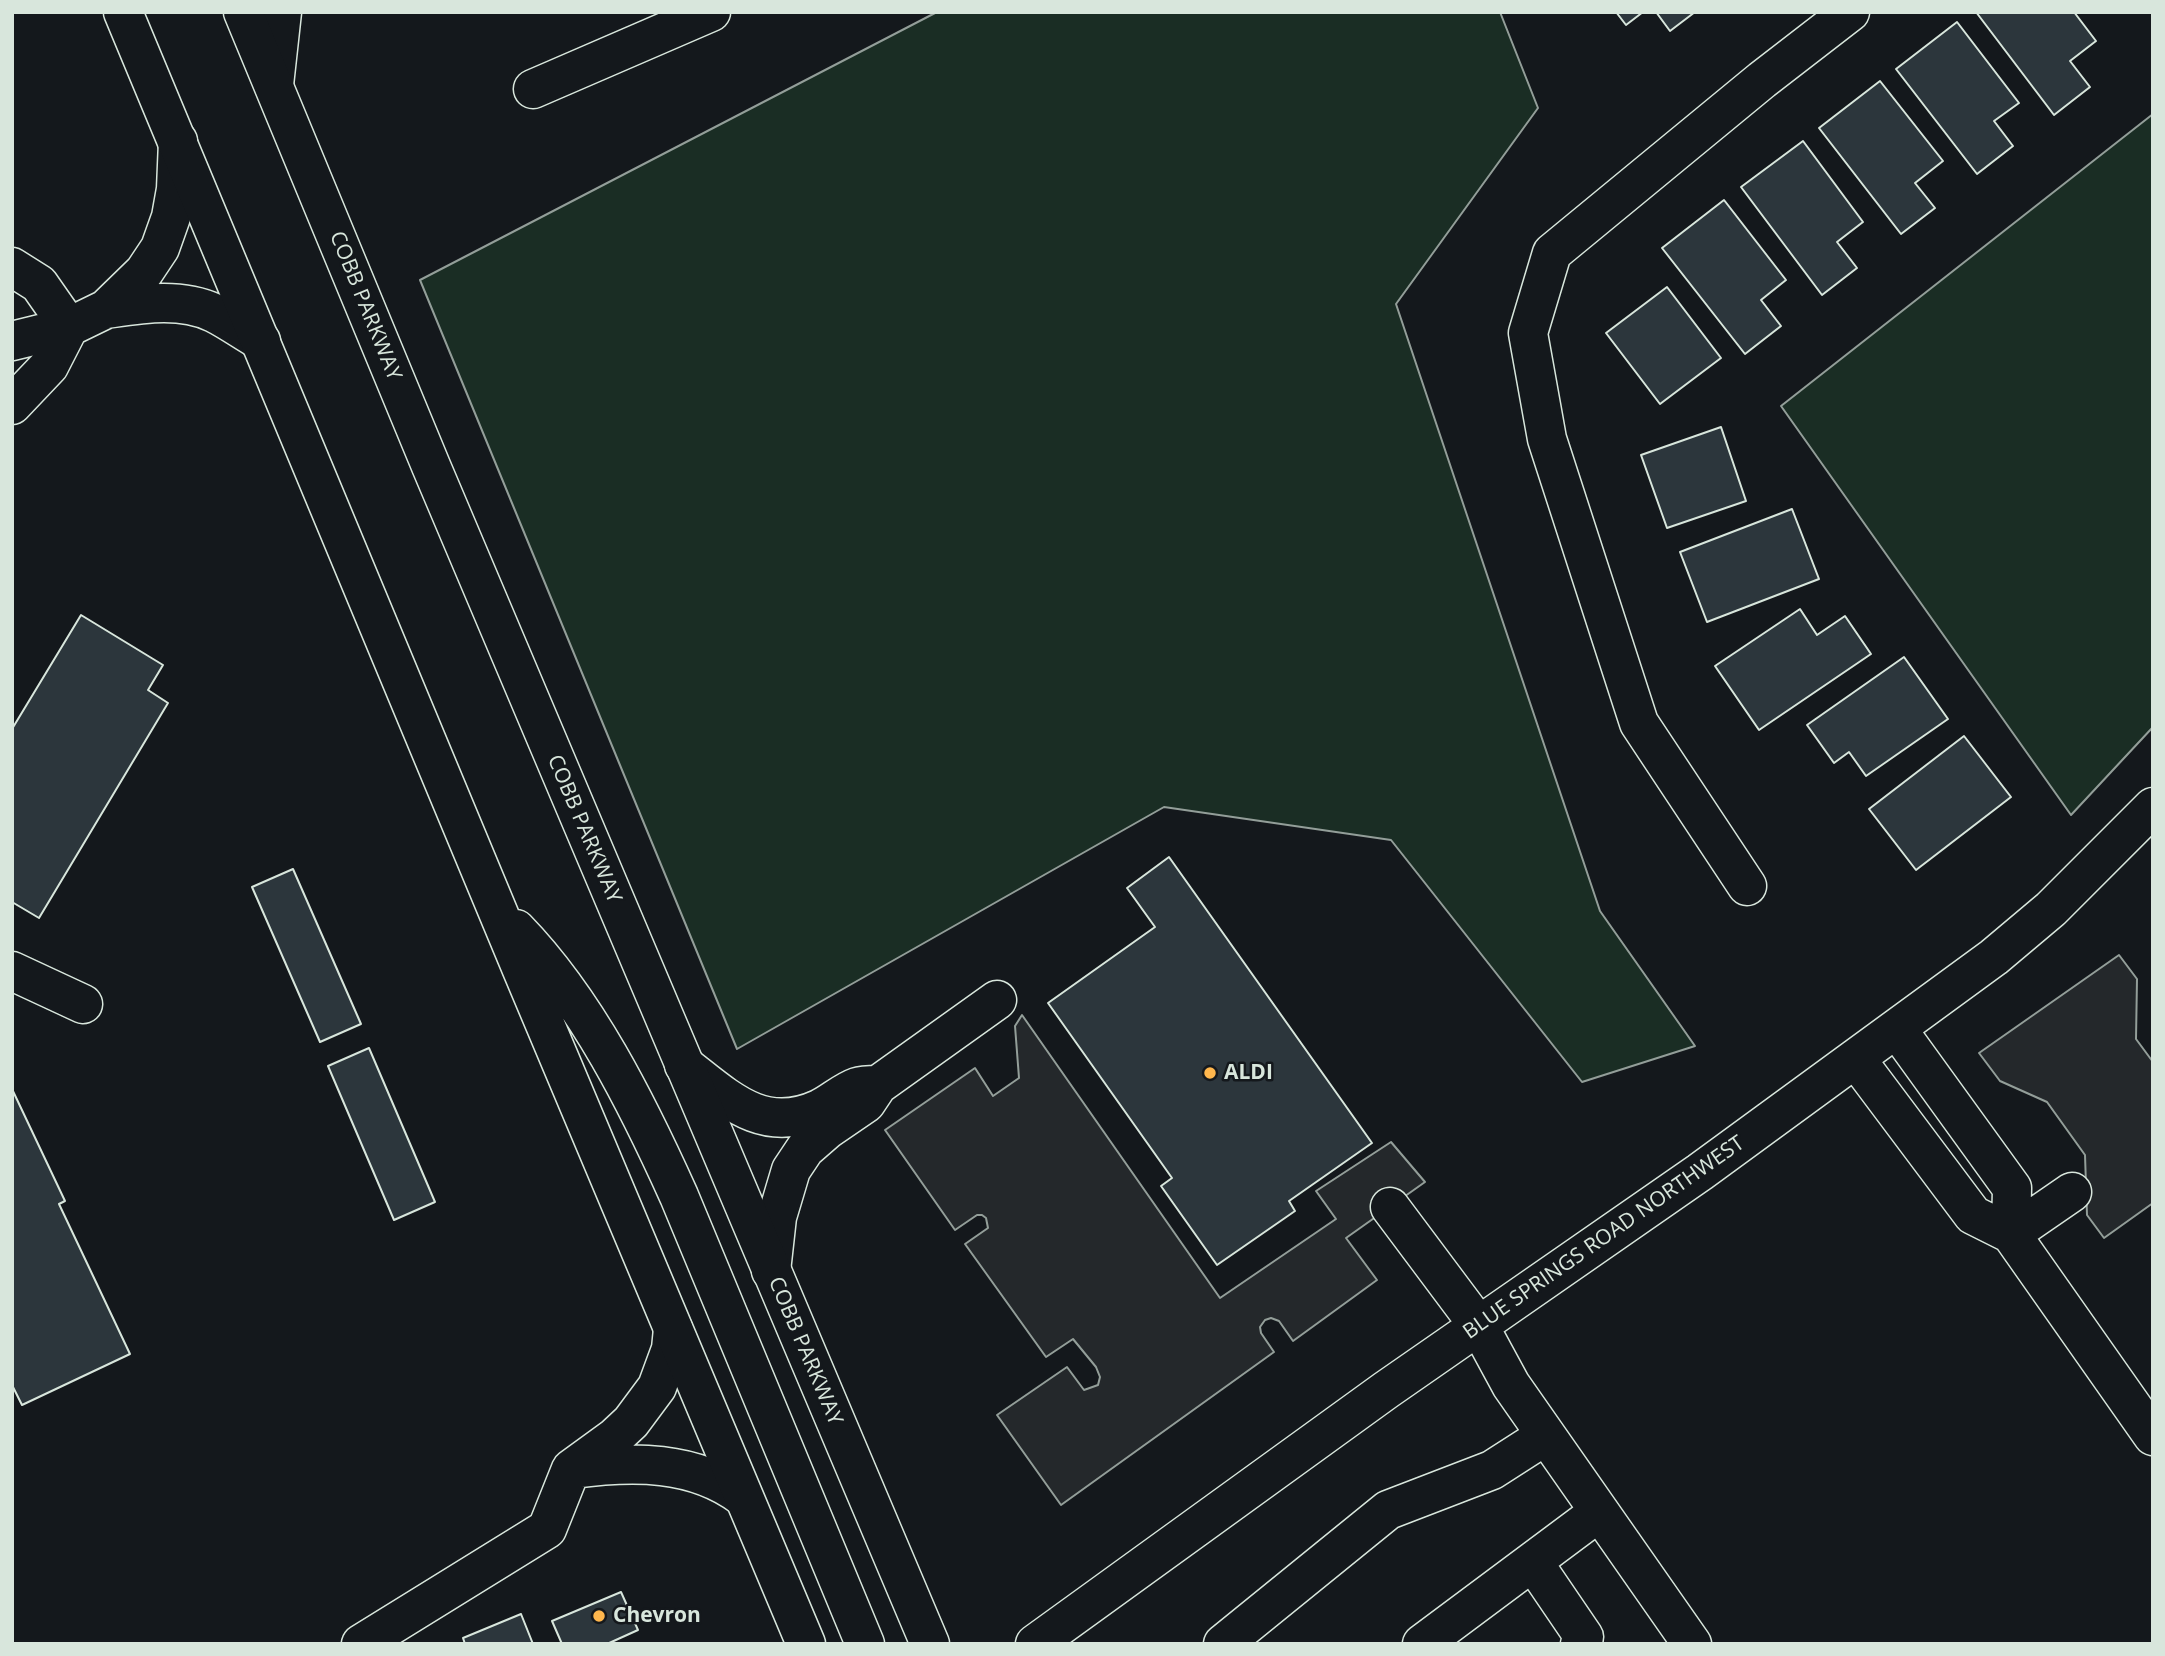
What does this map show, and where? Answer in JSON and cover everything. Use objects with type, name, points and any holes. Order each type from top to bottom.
[{"type":"main road","points":[[123,12],[806,1644]]},
{"type":"main road","name":"COBB PARKWAY","points":[[243,12],[431,466],[930,1644]]},
{"type":"main road","points":[[274,85],[282,12]]},
{"type":"main road","points":[[533,89],[711,12]]},
{"type":"main road","points":[[1747,886],[1639,723],[1547,439],[1528,333],[1552,253],[1762,80],[1850,12]]},
{"type":"main road","points":[[106,309],[145,272],[160,248],[171,217],[176,190],[178,141]]},
{"type":"main road","points":[[12,267],[39,284],[69,327]]},
{"type":"main road","points":[[12,341],[69,327],[106,309],[146,303],[180,304],[212,312],[261,341]]},
{"type":"main road","points":[[12,405],[49,366],[69,327]]},
{"type":"main road","name":"BLUE SPRINGS ROAD NORTHWEST","points":[[1035,1644],[1376,1397],[1700,1172],[1994,957],[2051,909],[2153,807]]},
{"type":"main road","points":[[498,910],[538,951],[571,996],[649,1130],[865,1644]]},
{"type":"main road","points":[[12,971],[83,1004]]},
{"type":"main road","points":[[771,1271],[777,1217],[790,1170],[805,1149],[828,1129],[866,1103],[878,1085],[997,1000]]},
{"type":"main road","points":[[1897,1029],[2012,1188],[2011,1234]]},
{"type":"main road","points":[[1856,1059],[1973,1215],[2011,1234],[2153,1436]]},
{"type":"main road","points":[[684,1065],[737,1105],[766,1117],[790,1118],[818,1109],[858,1087],[878,1085]]},
{"type":"main road","points":[[2011,1234],[2072,1192]]},
{"type":"main road","points":[[1390,1207],[1479,1326],[1511,1385],[1545,1436],[1692,1644]]},
{"type":"main road","points":[[361,1644],[547,1530],[571,1469],[615,1437],[645,1405],[657,1387],[666,1368],[673,1329]]},
{"type":"main road","points":[[1223,1644],[1388,1510],[1492,1470],[1545,1436]]},
{"type":"main road","points":[[571,1469],[600,1465],[650,1464],[707,1476],[743,1497]]},
{"type":"main road","points":[[1422,1644],[1599,1512]]},
{"type":"main road","points":[[1533,1562],[1584,1637],[1580,1644]]},
{"type":"green space","points":[[937,12],[1500,12],[1538,108],[1396,304],[1600,911],[1695,1046],[1582,1082],[1391,840],[1164,807],[737,1049],[420,280]]},
{"type":"green space","points":[[2153,114],[2153,727],[2071,815],[1781,406]]},
{"type":"shaded area","points":[[2119,955],[2137,979],[2136,1039],[2153,1062],[2153,1203],[2104,1238],[2087,1215],[2085,1155],[2047,1102],[2000,1081],[1979,1053]]},
{"type":"shaded area","points":[[1022,1015],[1220,1298],[1336,1219],[1316,1191],[1391,1142],[1425,1182],[1346,1238],[1377,1280],[1293,1341],[1279,1321],[1271,1318],[1265,1320],[1260,1327],[1261,1333],[1274,1352],[1061,1505],[997,1415],[1067,1367],[1084,1390],[1098,1385],[1100,1377],[1096,1367],[1073,1339],[1046,1357],[965,1244],[988,1228],[986,1218],[977,1215],[955,1230],[885,1130],[975,1068],[993,1096],[1019,1078],[1015,1026]]},
{"type":"building","points":[[1616,12],[1643,12],[1626,25]]},
{"type":"building","points":[[1656,12],[1695,12],[1670,31]]},
{"type":"building","points":[[1976,12],[2074,12],[2096,41],[2070,61],[2090,87],[2054,115]]},
{"type":"building","points":[[1957,22],[2019,103],[1994,121],[2013,146],[1977,174],[1896,69]]},
{"type":"building","points":[[1880,81],[1943,161],[1915,183],[1935,208],[1901,234],[1819,128]]},
{"type":"building","points":[[1803,141],[1863,222],[1837,242],[1857,268],[1822,295],[1741,187]]},
{"type":"building","points":[[1724,200],[1786,280],[1761,300],[1781,326],[1745,354],[1662,248]]},
{"type":"building","points":[[1667,287],[1721,358],[1660,404],[1606,333]]},
{"type":"building","points":[[1721,427],[1746,501],[1667,528],[1641,455]]},
{"type":"building","points":[[1792,509],[1819,579],[1707,622],[1680,552]]},
{"type":"building","points":[[1800,609],[1817,635],[1845,616],[1871,654],[1759,730],[1715,666]]},
{"type":"building","points":[[81,615],[163,665],[148,690],[168,703],[39,918],[12,902],[12,729]]},
{"type":"building","points":[[1904,657],[1948,719],[1866,776],[1849,752],[1834,763],[1807,725]]},
{"type":"building","points":[[1964,736],[2011,797],[1916,870],[1869,809]]},
{"type":"building","name":"ALDI","points":[[1169,857],[1372,1143],[1289,1201],[1295,1211],[1217,1265],[1161,1186],[1172,1178],[1048,1003],[1155,927],[1127,888]]},
{"type":"building","points":[[293,869],[361,1024],[320,1042],[252,887]]},
{"type":"building","points":[[369,1048],[435,1202],[394,1220],[328,1066]]},
{"type":"building","points":[[12,1089],[65,1201],[59,1204],[130,1354],[22,1405],[12,1385]]},
{"type":"building","name":"Chevron","points":[[621,1592],[638,1630],[607,1644],[562,1644],[552,1621]]},
{"type":"building","points":[[521,1614],[533,1644],[465,1644],[463,1638]]},
{"type":"place","name":"ALDI","points":[[1210,1073]]},
{"type":"place","name":"Chevron","points":[[599,1616]]}]
